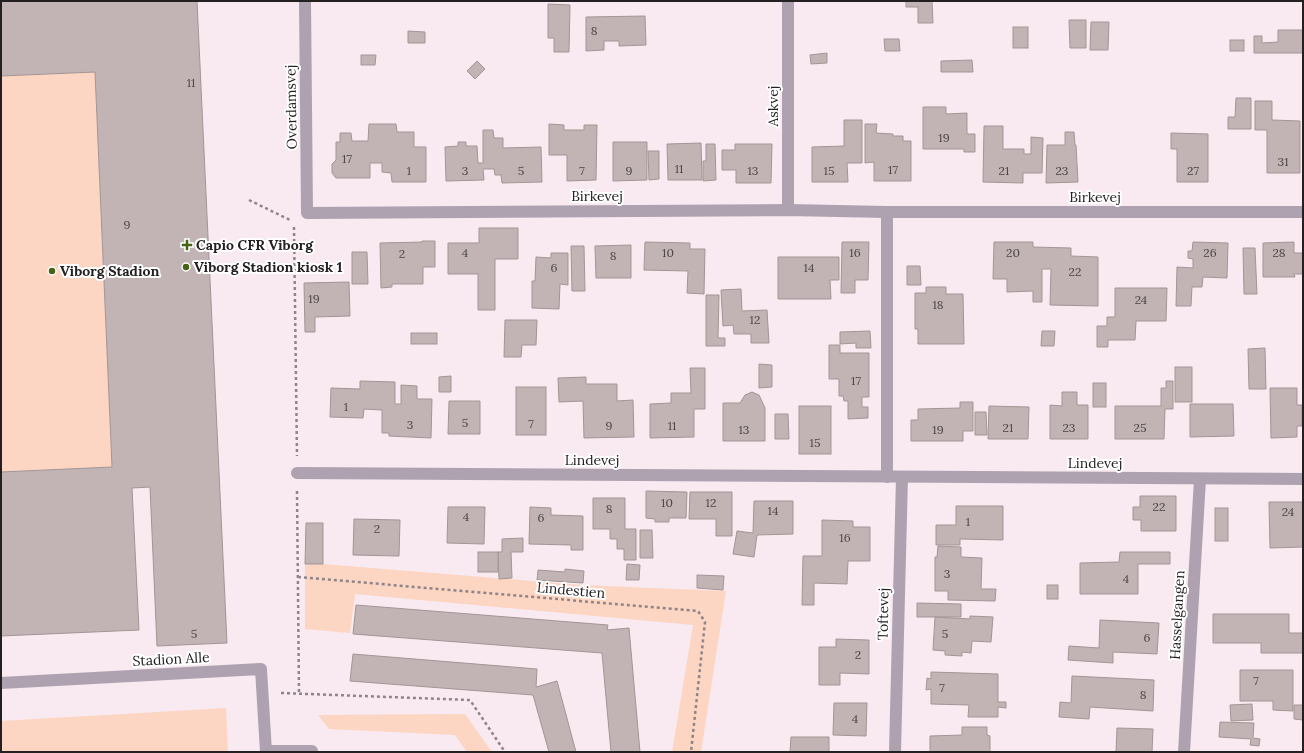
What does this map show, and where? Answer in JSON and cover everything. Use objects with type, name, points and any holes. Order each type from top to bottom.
[{"type":"street","name":"Overdamsvej","points":[[304,1],[307,213]]},
{"type":"street","name":"Askvej","points":[[788,1],[788,210]]},
{"type":"street","name":"Birkevej","points":[[307,213],[788,210],[887,212],[1303,212]]},
{"type":"street","points":[[886,477],[888,339],[887,212]]},
{"type":"street","name":"Lindevej","points":[[297,473],[1303,480]]},
{"type":"street","name":"Toftevej","points":[[895,752],[902,477]]},
{"type":"street","name":"Hasselgangen","points":[[1184,752],[1200,479]]},
{"type":"street","name":"Stadion Alle","points":[[1,683],[261,670],[266,751]]},
{"type":"street","points":[[266,751],[312,752]]},
{"type":"path","points":[[249,200],[294,222],[299,694]]},
{"type":"path","name":"Lindestien","points":[[298,577],[698,611],[705,622],[691,752]]},
{"type":"path","points":[[262,692],[470,700],[506,752]]},
{"type":"shaded area","name":"Viborg Stadion","points":[[95,72],[112,467],[1,472],[1,76]]},
{"type":"shaded area","points":[[305,564],[323,564],[581,585],[726,591],[701,752],[672,752],[693,625],[355,594],[350,633],[305,629]]},
{"type":"shaded area","points":[[226,708],[228,752],[1,752],[1,721]]},
{"type":"shaded area","points":[[465,714],[492,752],[467,752],[455,735],[329,729],[318,715]]},
{"type":"building","points":[[1,1],[197,1],[227,643],[157,646],[150,487],[132,488],[139,630],[1,636],[1,472],[112,467],[95,72],[1,76]]},
{"type":"building","points":[[906,1],[932,1],[933,23],[918,23],[918,7],[906,7]]},
{"type":"building","points":[[548,4],[570,5],[569,52],[554,52],[554,38],[548,38]]},
{"type":"building","points":[[645,16],[646,45],[619,46],[619,41],[604,41],[604,50],[586,51],[586,17]]},
{"type":"building","points":[[1069,20],[1086,20],[1086,48],[1070,48]]},
{"type":"building","points":[[1091,22],[1109,22],[1108,50],[1090,50]]},
{"type":"building","points":[[1013,27],[1028,27],[1028,48],[1013,48]]},
{"type":"building","points":[[1278,30],[1303,30],[1303,53],[1254,53],[1254,36],[1262,36],[1262,43],[1278,42]]},
{"type":"building","points":[[408,31],[425,32],[425,43],[408,43]]},
{"type":"building","points":[[884,39],[899,39],[900,51],[885,51]]},
{"type":"building","points":[[1230,40],[1244,40],[1244,51],[1230,51]]},
{"type":"building","points":[[827,53],[827,63],[811,64],[810,55]]},
{"type":"building","points":[[361,55],[376,55],[375,65],[361,65]]},
{"type":"building","points":[[972,60],[973,72],[941,72],[941,61]]},
{"type":"building","points":[[477,61],[485,69],[475,79],[467,71]]},
{"type":"building","points":[[1236,98],[1251,98],[1251,129],[1228,129],[1228,117],[1235,117]]},
{"type":"building","points":[[1255,101],[1272,101],[1272,120],[1300,121],[1300,173],[1267,173],[1267,130],[1255,130]]},
{"type":"building","points":[[923,107],[946,107],[946,114],[967,113],[967,134],[975,134],[975,152],[964,152],[964,149],[923,149]]},
{"type":"building","points":[[844,120],[862,120],[862,163],[847,163],[848,182],[812,182],[812,147],[844,146]]},
{"type":"building","points":[[369,124],[396,124],[397,132],[414,132],[414,147],[426,147],[426,182],[392,182],[391,173],[382,172],[382,163],[370,163],[370,178],[336,178],[332,173],[332,164],[336,160],[336,142],[340,142],[340,133],[351,133],[352,141],[368,141]]},
{"type":"building","points":[[549,124],[564,125],[564,130],[584,130],[584,125],[597,125],[596,180],[567,181],[567,155],[549,155]]},
{"type":"building","points":[[865,124],[877,124],[876,133],[903,136],[903,141],[911,141],[911,181],[874,181],[874,162],[865,163]]},
{"type":"building","points":[[984,126],[1003,126],[1003,149],[1024,149],[1024,154],[1031,154],[1031,137],[1043,138],[1042,173],[1023,173],[1023,183],[983,182]]},
{"type":"building","points":[[483,130],[493,130],[494,138],[503,138],[503,148],[541,147],[542,182],[502,183],[501,175],[495,175],[494,169],[483,169],[484,180],[446,181],[445,147],[458,146],[458,142],[466,142],[466,146],[477,146],[478,163],[483,163]]},
{"type":"building","points":[[1065,132],[1074,132],[1078,182],[1046,183],[1047,145],[1065,145]]},
{"type":"building","points":[[1171,133],[1208,134],[1208,182],[1177,182],[1177,149],[1171,149]]},
{"type":"building","points":[[613,142],[647,142],[647,180],[613,181]]},
{"type":"building","points":[[701,143],[702,180],[668,180],[667,144]]},
{"type":"building","points":[[706,144],[715,144],[716,180],[703,181],[703,161],[706,161]]},
{"type":"building","points":[[735,144],[772,144],[771,183],[736,183],[736,170],[722,170],[722,150],[735,150]]},
{"type":"building","points":[[648,151],[659,151],[659,179],[649,180]]},
{"type":"building","points":[[479,228],[518,228],[518,259],[495,259],[495,310],[478,310],[478,274],[448,274],[448,243],[479,243]]},
{"type":"building","points":[[435,241],[435,267],[423,267],[423,284],[392,284],[392,287],[381,288],[380,243]]},
{"type":"building","points":[[645,242],[690,243],[690,249],[705,249],[704,294],[687,293],[688,271],[644,270]]},
{"type":"building","points":[[842,242],[869,242],[868,280],[855,280],[855,293],[841,293]]},
{"type":"building","points":[[994,242],[1033,242],[1033,247],[1071,248],[1071,256],[1098,257],[1098,306],[1050,305],[1051,269],[1042,269],[1042,302],[1033,302],[1033,291],[1007,292],[1007,279],[993,279]]},
{"type":"building","points":[[1193,242],[1228,243],[1227,278],[1203,277],[1202,287],[1192,287],[1191,306],[1176,306],[1177,267],[1193,268],[1193,259],[1188,258],[1188,251],[1192,251]]},
{"type":"building","points":[[1294,242],[1294,253],[1303,253],[1303,274],[1294,274],[1295,277],[1263,277],[1263,243]]},
{"type":"building","points":[[631,245],[631,278],[596,278],[595,246]]},
{"type":"building","points":[[571,246],[584,246],[585,291],[572,291]]},
{"type":"building","points":[[1243,248],[1255,248],[1257,294],[1244,294]]},
{"type":"building","points":[[352,252],[367,252],[368,284],[352,284]]},
{"type":"building","points":[[551,253],[568,253],[568,285],[560,284],[559,309],[532,308],[532,281],[535,281],[536,257],[551,258]]},
{"type":"building","points":[[778,257],[839,257],[839,280],[830,280],[831,299],[778,299]]},
{"type":"building","points":[[907,266],[920,266],[921,285],[907,285]]},
{"type":"building","points":[[349,282],[350,316],[315,317],[315,332],[305,332],[304,283]]},
{"type":"building","points":[[926,287],[946,287],[946,294],[963,294],[964,344],[918,344],[918,329],[915,329],[915,293],[926,293]]},
{"type":"building","points":[[1115,288],[1167,288],[1166,321],[1136,321],[1135,340],[1108,340],[1108,347],[1097,347],[1097,326],[1107,326],[1107,317],[1115,317]]},
{"type":"building","points":[[741,289],[742,311],[767,310],[769,343],[751,343],[751,334],[734,334],[733,325],[723,326],[721,290]]},
{"type":"building","points":[[706,295],[719,295],[718,338],[725,338],[725,346],[706,346]]},
{"type":"building","points":[[505,320],[537,320],[536,345],[522,345],[521,357],[504,357]]},
{"type":"building","points":[[870,331],[871,348],[856,348],[856,343],[840,344],[840,332]]},
{"type":"building","points":[[1042,331],[1055,331],[1054,346],[1041,346]]},
{"type":"building","points":[[411,333],[437,333],[437,344],[411,344]]},
{"type":"building","points":[[829,345],[840,345],[840,353],[869,353],[869,397],[862,397],[862,407],[868,407],[868,418],[848,419],[848,401],[844,401],[843,396],[839,396],[839,379],[829,379]]},
{"type":"building","points":[[1265,348],[1266,389],[1249,389],[1248,349]]},
{"type":"building","points":[[759,364],[772,365],[772,387],[759,388]]},
{"type":"building","points":[[1175,367],[1192,367],[1192,402],[1175,402]]},
{"type":"building","points":[[690,368],[705,368],[705,409],[694,409],[694,437],[650,438],[650,404],[671,403],[671,393],[691,393]]},
{"type":"building","points":[[451,376],[451,392],[439,392],[439,377]]},
{"type":"building","points":[[586,377],[586,384],[617,384],[617,401],[633,400],[634,437],[584,438],[583,401],[559,402],[558,378]]},
{"type":"building","points":[[360,381],[395,382],[395,404],[401,404],[401,385],[417,386],[417,399],[432,399],[431,438],[389,436],[389,433],[382,433],[382,410],[364,409],[363,418],[330,417],[331,388],[360,389]]},
{"type":"building","points":[[1166,381],[1173,381],[1173,409],[1165,409],[1164,439],[1115,439],[1115,406],[1161,406],[1161,388],[1166,388]]},
{"type":"building","points":[[1093,383],[1106,383],[1106,407],[1093,407]]},
{"type":"building","points":[[516,387],[546,387],[546,435],[516,435]]},
{"type":"building","points":[[1270,388],[1297,388],[1297,405],[1302,405],[1302,426],[1297,426],[1297,437],[1271,438]]},
{"type":"building","points":[[752,392],[759,395],[765,408],[765,441],[723,441],[723,403],[740,403],[745,395]]},
{"type":"building","points":[[1062,392],[1077,392],[1077,405],[1088,405],[1088,439],[1050,439],[1050,405],[1062,406]]},
{"type":"building","points":[[449,401],[480,401],[480,434],[448,434]]},
{"type":"building","points":[[960,402],[973,402],[973,431],[963,431],[963,441],[911,441],[911,420],[918,420],[918,409],[960,408]]},
{"type":"building","points":[[1190,404],[1233,404],[1234,436],[1190,437]]},
{"type":"building","points":[[799,406],[831,406],[831,454],[799,454]]},
{"type":"building","points":[[989,406],[1029,407],[1028,439],[988,439]]},
{"type":"building","points":[[975,412],[986,412],[987,435],[975,435]]},
{"type":"building","points":[[775,414],[788,414],[789,439],[775,439]]},
{"type":"building","points":[[646,491],[687,492],[686,518],[669,518],[669,522],[655,522],[655,519],[646,518]]},
{"type":"building","points":[[690,492],[732,492],[732,536],[716,536],[716,519],[689,519]]},
{"type":"building","points":[[1140,496],[1176,496],[1176,531],[1141,531],[1141,520],[1133,520],[1133,507],[1140,507]]},
{"type":"building","points":[[593,498],[625,498],[625,529],[636,529],[636,560],[624,560],[624,549],[617,549],[617,539],[610,539],[610,529],[593,529]]},
{"type":"building","points":[[754,501],[793,501],[793,534],[757,535],[754,557],[733,554],[737,531],[753,533]]},
{"type":"building","points":[[1269,502],[1303,502],[1303,547],[1270,548]]},
{"type":"building","points":[[956,506],[1003,506],[1003,540],[960,539],[960,545],[936,545],[936,525],[956,525]]},
{"type":"building","points":[[448,507],[485,507],[484,544],[447,543]]},
{"type":"building","points":[[530,507],[551,508],[551,515],[583,516],[583,550],[571,550],[571,545],[529,544]]},
{"type":"building","points":[[1215,508],[1228,508],[1228,541],[1215,541]]},
{"type":"building","points":[[354,519],[400,520],[399,556],[353,555]]},
{"type":"building","points":[[822,520],[853,521],[853,527],[870,527],[870,561],[848,561],[847,584],[814,583],[814,605],[802,605],[803,556],[822,556]]},
{"type":"building","points":[[306,523],[323,523],[323,564],[305,564]]},
{"type":"building","points":[[640,530],[652,530],[653,558],[640,558]]},
{"type":"building","points":[[523,538],[523,552],[511,552],[512,578],[499,579],[498,552],[502,552],[502,539]]},
{"type":"building","points":[[938,546],[961,547],[961,557],[982,558],[981,589],[996,589],[995,601],[948,600],[948,591],[935,591],[935,557],[937,557]]},
{"type":"building","points":[[478,552],[498,552],[498,572],[478,572]]},
{"type":"building","points":[[1120,552],[1170,552],[1170,564],[1138,564],[1138,594],[1080,594],[1080,563],[1119,562]]},
{"type":"building","points":[[627,564],[640,565],[639,580],[626,580]]},
{"type":"building","points":[[565,569],[584,571],[583,583],[537,580],[538,570],[565,572]]},
{"type":"building","points":[[697,575],[724,576],[723,590],[697,588]]},
{"type":"building","points":[[1047,585],[1058,585],[1058,599],[1047,599]]},
{"type":"building","points":[[917,603],[961,604],[961,617],[917,617]]},
{"type":"building","points":[[356,605],[608,625],[607,630],[629,628],[640,752],[611,752],[602,653],[353,634]]},
{"type":"building","points":[[1213,614],[1289,614],[1289,633],[1303,633],[1303,653],[1261,653],[1261,643],[1213,643]]},
{"type":"building","points":[[970,616],[993,617],[991,642],[972,641],[971,653],[962,652],[962,656],[945,655],[945,651],[933,650],[935,617],[970,619]]},
{"type":"building","points":[[1100,620],[1159,623],[1157,654],[1113,652],[1113,663],[1068,660],[1069,646],[1099,648]]},
{"type":"building","points":[[836,639],[869,640],[869,674],[840,673],[840,685],[819,685],[819,647],[836,647]]},
{"type":"building","points":[[353,654],[537,669],[536,687],[557,681],[576,752],[549,752],[533,695],[350,681]]},
{"type":"building","points":[[1240,670],[1293,670],[1293,711],[1273,710],[1273,701],[1240,701]]},
{"type":"building","points":[[931,672],[998,674],[998,702],[1006,702],[1006,708],[998,707],[998,717],[968,717],[969,705],[931,704],[931,689],[926,690],[927,678],[931,679]]},
{"type":"building","points":[[1072,676],[1154,680],[1153,711],[1090,707],[1089,719],[1059,717],[1060,702],[1071,703]]},
{"type":"building","points":[[834,703],[867,703],[866,736],[833,735]]},
{"type":"building","points":[[1252,704],[1253,720],[1231,721],[1230,705]]},
{"type":"building","points":[[1294,705],[1303,705],[1303,720],[1294,719]]},
{"type":"building","points":[[1220,722],[1254,723],[1253,738],[1260,739],[1259,746],[1250,745],[1251,739],[1219,737]]},
{"type":"building","points":[[962,727],[987,727],[987,735],[990,736],[990,752],[930,752],[930,736],[962,735]]},
{"type":"building","points":[[1117,728],[1153,729],[1152,752],[1116,752]]},
{"type":"building","points":[[791,737],[829,737],[829,752],[790,752]]},
{"type":"place","name":"Capio CFR Viborg","points":[[187,245]]},
{"type":"place","name":"Viborg Stadion kiosk 1","points":[[186,267]]},
{"type":"place","name":"Viborg Stadion","points":[[52,271]]}]
